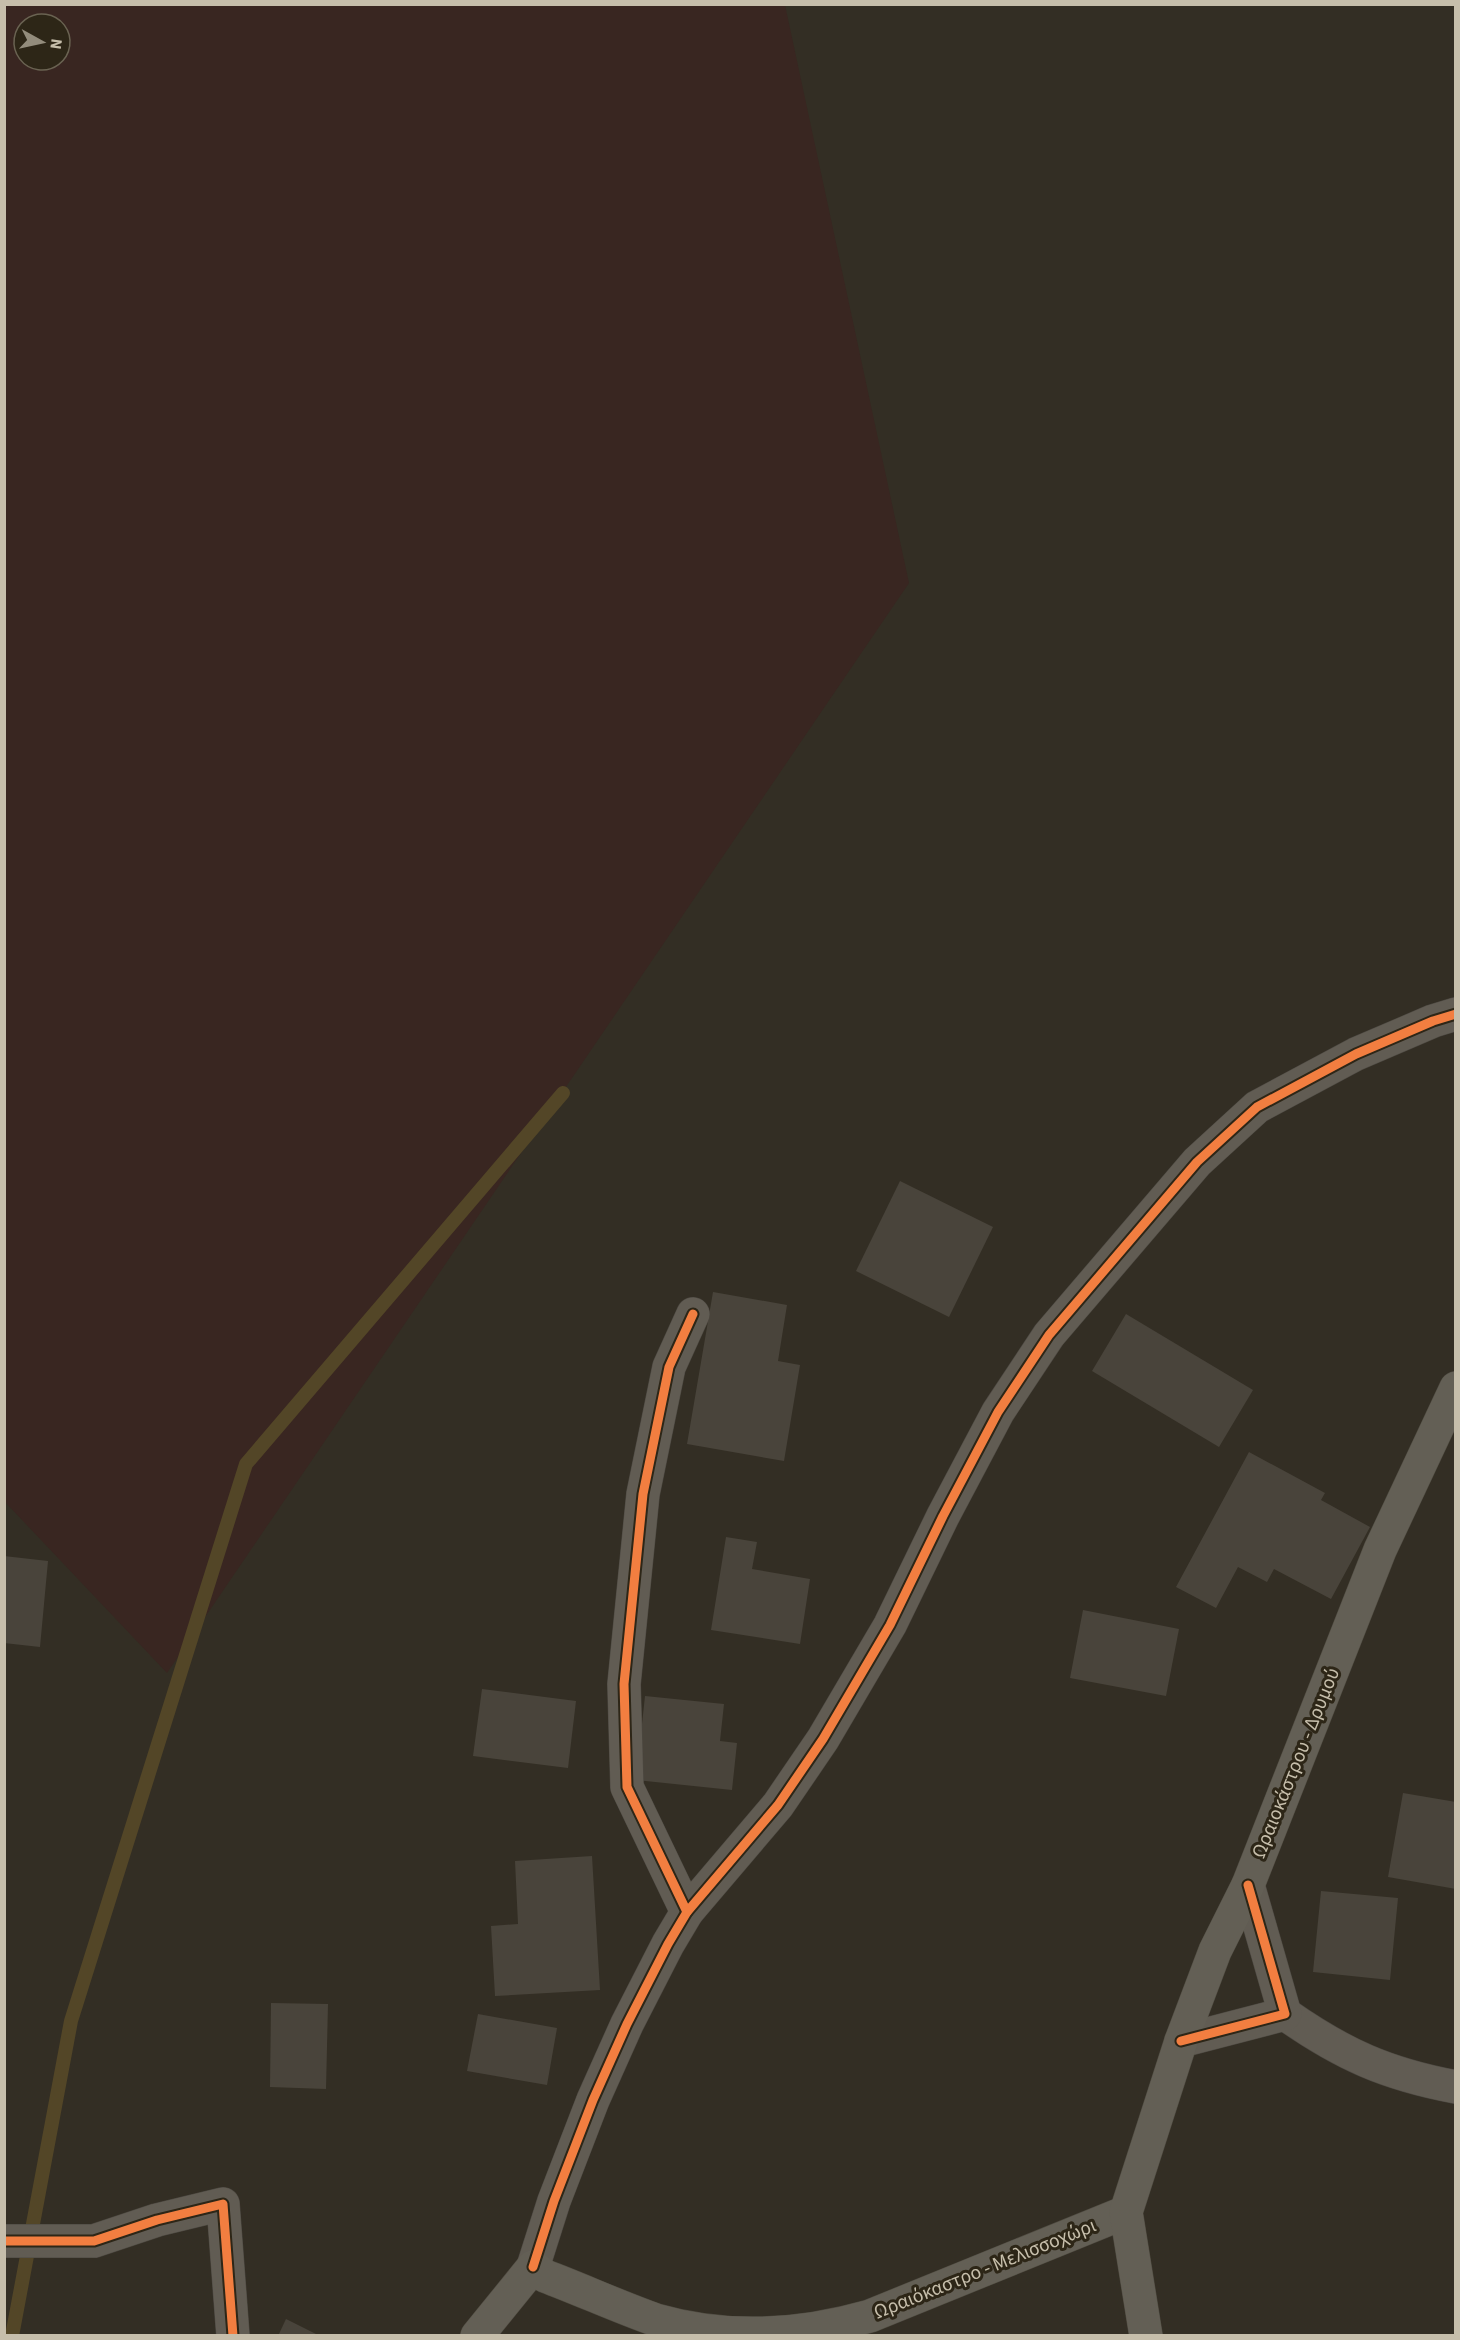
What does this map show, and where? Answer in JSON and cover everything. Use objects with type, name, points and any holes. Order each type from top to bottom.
[{"type":"main road","name":"Ωραιοκάστρου - Δρυμού","points":[[1126,2212],[1181,2041],[1215,1951],[1248,1886],[1380,1550],[1455,1388]]},
{"type":"main road","name":"Ωραιόκαστρο - Μελισσοχώρι","points":[[532,2267],[545,2276],[657,2320],[709,2332],[766,2336],[835,2326],[867,2326],[1126,2212]]},
{"type":"main road","points":[[1126,2212],[1146,2336]]},
{"type":"main road","points":[[477,2336],[532,2267]]},
{"type":"street","points":[[532,2267],[554,2201],[593,2100],[627,2024],[668,1944],[687,1912],[778,1805],[822,1739],[890,1625],[943,1516],[998,1412],[1049,1335],[1197,1162],[1257,1107],[1356,1054],[1433,1020],[1455,1014]]},
{"type":"street","points":[[687,1912],[627,1787],[624,1684],[644,1494],[669,1367],[693,1314]]},
{"type":"street","points":[[1248,1886],[1285,2014],[1320,2038],[1357,2058],[1389,2071],[1455,2087]]},
{"type":"street","points":[[1181,2041],[1285,2014]]},
{"type":"street","points":[[4,2241],[94,2241],[157,2220],[223,2204],[233,2336]]},
{"type":"shaded area","points":[[5,4],[785,5],[909,583],[167,1673],[5,1502]]},
{"type":"building","points":[[900,1181],[993,1227],[949,1317],[856,1271]]},
{"type":"building","points":[[713,1292],[787,1305],[778,1361],[800,1365],[784,1461],[687,1444]]},
{"type":"building","points":[[1126,1314],[1253,1390],[1219,1447],[1092,1371]]},
{"type":"building","points":[[1249,1452],[1325,1493],[1321,1500],[1370,1527],[1331,1599],[1274,1569],[1267,1582],[1238,1567],[1216,1608],[1176,1587]]},
{"type":"building","points":[[726,1537],[757,1542],[752,1569],[810,1579],[800,1644],[711,1630]]},
{"type":"building","points":[[4,1556],[48,1561],[40,1647],[4,1643]]},
{"type":"building","points":[[1083,1610],[1179,1629],[1166,1696],[1070,1678]]},
{"type":"building","points":[[482,1689],[576,1701],[568,1768],[473,1756]]},
{"type":"building","points":[[645,1696],[724,1704],[720,1741],[737,1743],[732,1790],[636,1780]]},
{"type":"building","points":[[1403,1793],[1456,1802],[1456,1889],[1388,1877]]},
{"type":"building","points":[[592,1856],[600,1990],[495,1996],[491,1926],[518,1924],[515,1861]]},
{"type":"building","points":[[1321,1891],[1398,1898],[1390,1980],[1313,1972]]},
{"type":"building","points":[[271,2003],[328,2004],[326,2089],[270,2087]]},
{"type":"building","points":[[478,2014],[557,2028],[547,2085],[467,2071]]},
{"type":"building","points":[[286,2319],[320,2336],[278,2336]]},
{"type":"waterway","points":[[12,2336],[71,2021],[246,1464],[563,1093]]},
{"type":"cycle path","points":[[533,2267],[554,2201],[593,2100],[627,2024],[668,1944],[687,1912],[778,1805],[823,1739],[890,1625],[943,1516],[998,1412],[1049,1335],[1197,1162],[1257,1107],[1356,1054],[1433,1021],[1456,1014]]},
{"type":"cycle path","points":[[687,1912],[627,1787],[624,1684],[643,1494],[669,1367],[693,1314]]},
{"type":"cycle path","points":[[1181,2041],[1285,2014],[1248,1885]]},
{"type":"cycle path","points":[[4,2241],[94,2241],[157,2220],[223,2204],[233,2336]]}]
